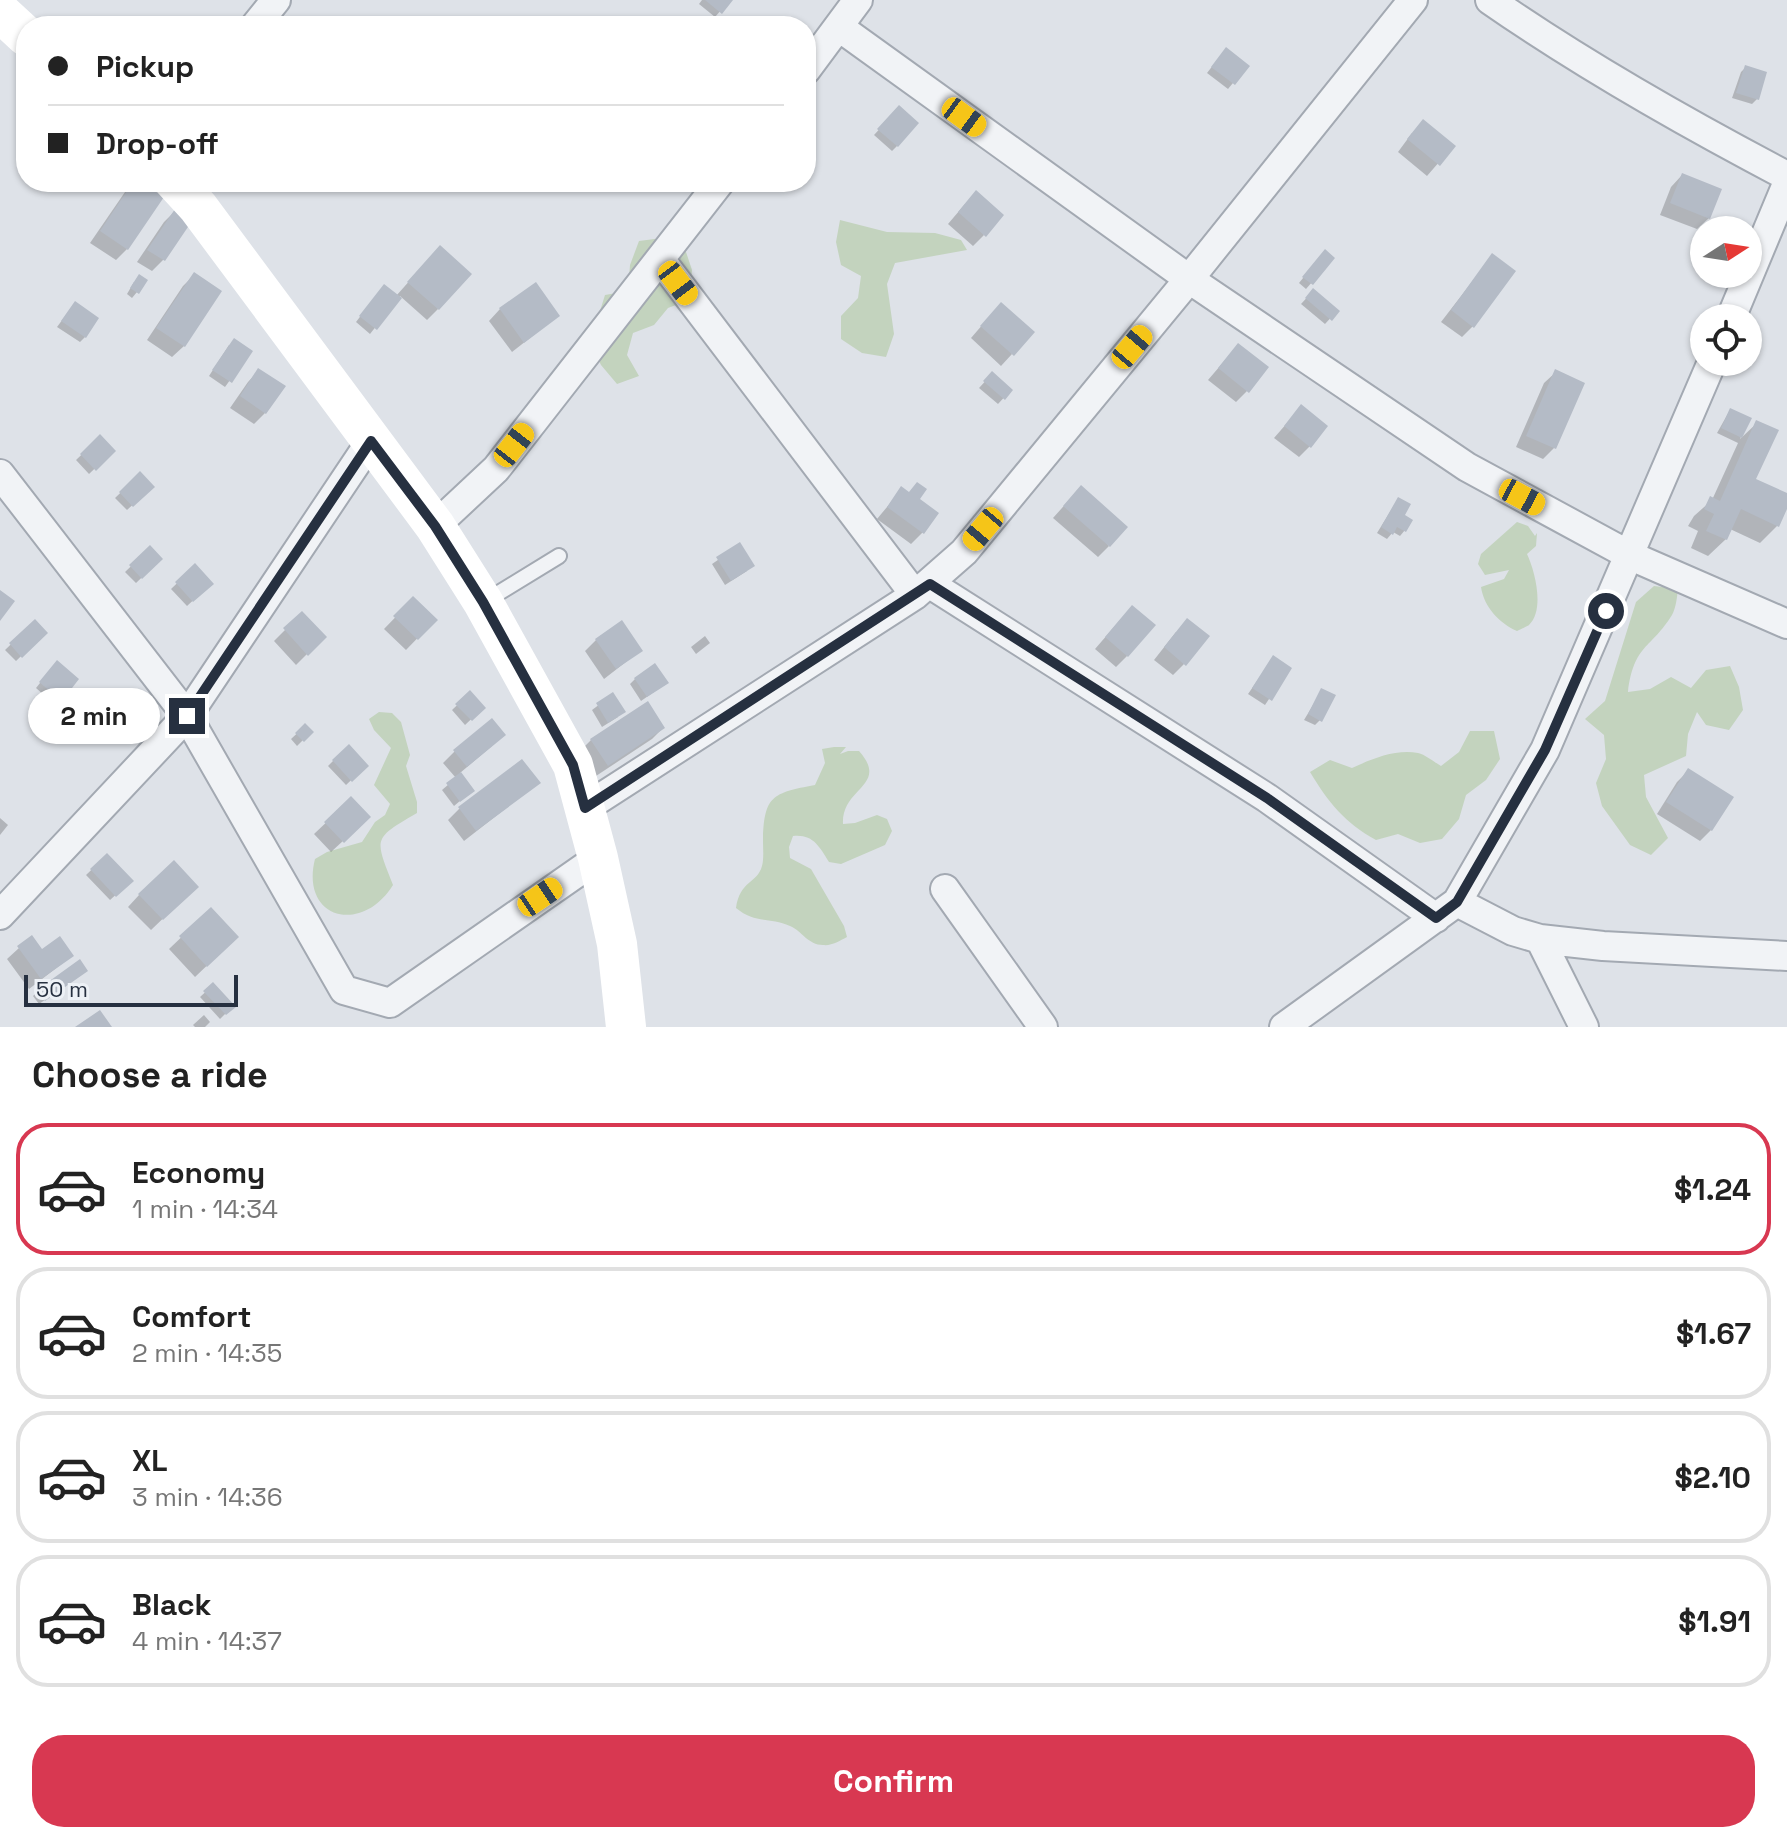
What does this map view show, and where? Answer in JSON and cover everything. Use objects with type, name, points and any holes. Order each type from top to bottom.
[{"type":"street","points":[[263,16],[276,0]]},
{"type":"street","points":[[816,57],[858,0]]},
{"type":"street","points":[[585,808],[923,590],[964,552],[1413,0]]},
{"type":"street","points":[[1490,0],[1672,116],[1787,176]]},
{"type":"street","points":[[0,12],[16,27]]},
{"type":"street","points":[[839,27],[1189,279],[1467,467],[1631,556],[1787,624]]},
{"type":"street","points":[[1737,304],[1787,184]]},
{"type":"street","points":[[184,192],[435,526],[483,602],[573,765],[617,944],[626,1027]]},
{"type":"street","points":[[435,526],[496,469],[712,192]]},
{"type":"street","points":[[660,259],[923,590],[1447,910],[1540,939],[1603,946],[1787,956]]},
{"type":"street","points":[[1284,1027],[1447,910],[1545,750],[1706,376]]},
{"type":"street","points":[[0,915],[187,716],[371,441]]},
{"type":"street","points":[[0,474],[187,716],[344,990],[390,1003],[598,858]]},
{"type":"street","points":[[945,889],[1043,1027]]},
{"type":"street","points":[[1540,939],[1584,1027]]},
{"type":"lane","points":[[483,602],[559,556]]},
{"type":"green space","points":[[840,220],[887,232],[935,233],[961,240],[967,250],[895,263],[887,284],[894,334],[886,357],[862,353],[841,339],[841,316],[858,298],[861,276],[841,265],[836,242]]},
{"type":"green space","points":[[662,238],[685,249],[692,270],[689,300],[668,308],[654,325],[633,333],[627,355],[639,376],[617,384],[601,365],[590,343],[605,295],[628,291],[630,265],[639,241]]},
{"type":"green space","points":[[1517,522],[1528,526],[1535,536],[1537,533],[1536,546],[1527,554],[1538,600],[1534,618],[1529,625],[1517,631],[1493,614],[1481,587],[1504,579],[1509,570],[1485,575],[1478,564],[1481,554]]},
{"type":"green space","points":[[1654,586],[1678,589],[1675,606],[1672,615],[1634,664],[1628,692],[1650,689],[1671,677],[1691,688],[1706,670],[1730,666],[1739,687],[1743,710],[1729,730],[1706,725],[1697,712],[1688,734],[1686,756],[1644,775],[1646,797],[1668,838],[1651,855],[1630,845],[1602,806],[1596,783],[1606,759],[1604,735],[1585,719],[1605,701],[1636,602]]},
{"type":"green space","points":[[379,712],[392,713],[401,722],[410,755],[406,766],[417,802],[417,813],[392,828],[381,841],[393,885],[380,901],[365,911],[350,915],[336,913],[325,907],[316,895],[313,879],[315,859],[327,852],[362,842],[375,822],[385,815],[390,804],[374,785],[391,748],[374,730],[369,719]]},
{"type":"green space","points":[[1470,731],[1494,731],[1500,759],[1486,780],[1466,795],[1459,819],[1442,839],[1420,843],[1398,834],[1376,840],[1338,811],[1310,772],[1330,760],[1352,768],[1401,752],[1421,754],[1441,766],[1459,752]]},
{"type":"green space","points":[[846,747],[840,754],[859,751],[869,772],[867,780],[844,812],[843,824],[877,815],[887,819],[892,831],[885,845],[841,864],[829,862],[811,839],[793,836],[789,847],[790,858],[811,869],[844,926],[847,937],[823,945],[813,943],[783,923],[756,918],[736,908],[741,892],[760,872],[766,814],[773,799],[789,791],[815,785],[825,763],[822,749]]},
{"type":"building","points":[[705,0],[733,0],[722,14]]},
{"type":"building","points":[[1226,47],[1250,66],[1235,85],[1211,67]]},
{"type":"building","points":[[1745,65],[1767,72],[1759,100],[1736,93]]},
{"type":"building","points":[[899,105],[919,123],[898,147],[877,129]]},
{"type":"building","points":[[1423,119],[1456,146],[1440,166],[1407,139]]},
{"type":"building","points":[[1682,173],[1722,189],[1711,216],[1702,216],[1670,203]]},
{"type":"building","points":[[976,190],[1004,215],[986,237],[958,212]]},
{"type":"building","points":[[126,192],[156,192],[164,197],[128,250],[100,231]]},
{"type":"building","points":[[175,209],[192,221],[165,261],[147,250]]},
{"type":"building","points":[[440,245],[472,274],[439,310],[407,282]]},
{"type":"building","points":[[1325,249],[1335,258],[1313,285],[1302,277]]},
{"type":"building","points":[[1492,253],[1516,271],[1474,328],[1451,310]]},
{"type":"building","points":[[194,272],[222,291],[185,347],[156,328]]},
{"type":"building","points":[[139,274],[148,280],[139,294],[130,288]]},
{"type":"building","points":[[536,282],[560,316],[524,343],[499,308]]},
{"type":"building","points":[[384,284],[402,298],[377,330],[359,316]]},
{"type":"building","points":[[1313,288],[1340,311],[1332,321],[1305,298]]},
{"type":"building","points":[[75,301],[99,318],[86,338],[61,321]]},
{"type":"building","points":[[1001,302],[1035,332],[1014,356],[980,326]]},
{"type":"building","points":[[234,338],[253,351],[232,383],[212,370]]},
{"type":"building","points":[[1238,343],[1269,367],[1249,393],[1218,368]]},
{"type":"building","points":[[258,368],[286,386],[266,414],[240,396]]},
{"type":"building","points":[[1555,369],[1585,383],[1556,449],[1526,436]]},
{"type":"building","points":[[992,371],[1013,390],[1005,400],[983,381]]},
{"type":"building","points":[[1301,404],[1328,426],[1311,448],[1284,426]]},
{"type":"building","points":[[1730,408],[1752,418],[1742,438],[1721,428]]},
{"type":"building","points":[[1756,420],[1779,430],[1756,479],[1787,493],[1787,509],[1779,527],[1741,509],[1727,540],[1706,531],[1714,514],[1704,509],[1710,496],[1720,501]]},
{"type":"building","points":[[100,434],[116,451],[96,471],[80,454]]},
{"type":"building","points":[[140,471],[155,487],[133,507],[119,492]]},
{"type":"building","points":[[917,482],[927,489],[920,499],[939,513],[924,534],[887,507],[901,486],[909,492]]},
{"type":"building","points":[[1081,485],[1128,527],[1110,547],[1063,506]]},
{"type":"building","points":[[1398,497],[1411,504],[1405,515],[1413,520],[1406,532],[1397,527],[1393,535],[1381,527]]},
{"type":"building","points":[[740,542],[755,566],[731,581],[716,557]]},
{"type":"building","points":[[150,545],[163,559],[142,579],[129,565]]},
{"type":"building","points":[[195,563],[214,584],[193,602],[175,582]]},
{"type":"building","points":[[0,590],[15,601],[0,621]]},
{"type":"building","points":[[413,596],[438,620],[418,640],[393,616]]},
{"type":"building","points":[[1132,605],[1156,625],[1128,657],[1105,637]]},
{"type":"building","points":[[302,611],[327,637],[308,656],[283,628]]},
{"type":"building","points":[[1187,618],[1210,636],[1186,666],[1164,647]]},
{"type":"building","points":[[35,619],[48,633],[22,658],[9,643]]},
{"type":"building","points":[[622,620],[643,651],[616,669],[595,639]]},
{"type":"building","points":[[1273,655],[1292,668],[1272,701],[1252,688]]},
{"type":"building","points":[[57,660],[79,679],[62,701],[39,682]]},
{"type":"building","points":[[655,663],[669,683],[647,697],[634,678]]},
{"type":"building","points":[[1321,688],[1336,695],[1322,722],[1308,714]]},
{"type":"building","points":[[470,690],[486,708],[472,721],[455,704]]},
{"type":"building","points":[[613,692],[626,712],[608,723],[596,703]]},
{"type":"building","points":[[86,695],[103,709],[92,723],[75,708]]},
{"type":"building","points":[[648,701],[665,728],[608,766],[590,739]]},
{"type":"building","points":[[492,718],[506,735],[467,767],[453,750]]},
{"type":"building","points":[[305,723],[314,732],[304,742],[295,733]]},
{"type":"building","points":[[349,744],[369,766],[352,782],[332,760]]},
{"type":"building","points":[[522,759],[541,783],[476,831],[458,807]]},
{"type":"building","points":[[1688,768],[1734,797],[1712,831],[1666,802]]},
{"type":"building","points":[[461,772],[475,791],[460,802],[446,783]]},
{"type":"building","points":[[351,796],[371,817],[344,843],[324,822]]},
{"type":"building","points":[[107,853],[134,881],[116,897],[90,869]]},
{"type":"building","points":[[174,860],[199,887],[163,920],[138,894]]},
{"type":"building","points":[[211,907],[239,937],[207,967],[179,936]]},
{"type":"building","points":[[32,935],[42,949],[60,936],[74,956],[41,979],[17,946]]},
{"type":"building","points":[[80,959],[88,971],[45,1001],[37,990]]},
{"type":"building","points":[[213,982],[236,1007],[226,1015],[203,991]]},
{"type":"building","points":[[100,1010],[112,1027],[75,1027]]},
{"type":"route","points":[[187,716],[371,441],[435,526],[483,602],[573,765],[585,808],[930,584],[1103,691],[1267,798],[1436,918],[1457,902],[1545,750],[1606,611]]}]
